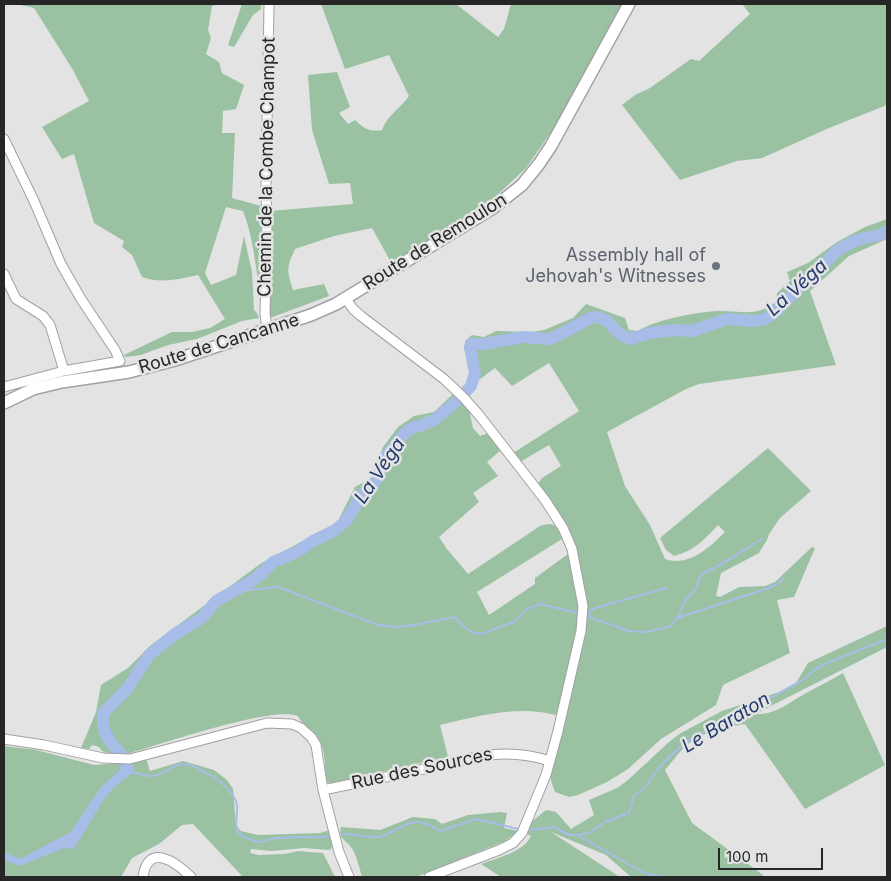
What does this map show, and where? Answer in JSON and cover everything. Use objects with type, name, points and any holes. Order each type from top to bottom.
[{"type":"main road","name":"Route de Remoulon","points":[[346,299],[493,208],[522,185],[540,164],[551,146],[629,4]]},
{"type":"main road","name":"Route de Cancanne","points":[[4,403],[33,389],[62,382],[151,367],[267,330],[346,299]]},
{"type":"street","name":"Chemin de la Combe Champot","points":[[267,330],[265,321],[269,4]]},
{"type":"street","points":[[4,139],[72,286],[115,350],[120,361],[64,371],[4,387]]},
{"type":"street","points":[[4,274],[16,299],[42,316],[50,326],[64,371]]},
{"type":"street","points":[[346,299],[361,316],[444,379],[484,421],[550,507],[563,528],[575,560],[582,596],[583,620],[558,732],[546,775],[523,830],[516,840],[499,850],[451,873],[429,877]]},
{"type":"street","points":[[4,739],[44,745],[103,758],[130,759],[267,723],[292,724],[301,728],[311,737],[316,746],[323,790],[339,852],[348,877]]},
{"type":"street","name":"Rue des Sources","points":[[323,790],[488,754],[506,753],[531,756],[550,761]]},
{"type":"street","points":[[143,877],[144,868],[154,858],[162,858],[174,862],[191,877]]},
{"type":"green space","points":[[16,4],[219,4],[212,6],[208,30],[211,38],[206,54],[219,62],[222,73],[244,85],[236,109],[223,111],[222,133],[235,133],[232,198],[261,206],[262,290],[260,291],[251,240],[243,211],[226,207],[205,273],[211,285],[236,275],[244,236],[252,272],[254,310],[259,318],[242,321],[197,339],[168,345],[141,355],[126,357],[124,355],[172,332],[192,332],[210,328],[225,319],[198,275],[163,280],[142,277],[132,255],[122,247],[124,241],[94,223],[74,154],[62,159],[42,127],[89,101],[73,70],[34,8]]},
{"type":"green space","points":[[242,4],[261,4],[261,9],[253,15],[234,47],[228,45]]},
{"type":"green space","points":[[321,4],[456,4],[498,37],[504,29],[511,4],[624,4],[554,128],[526,168],[493,199],[392,264],[372,228],[334,236],[295,249],[288,270],[293,290],[324,284],[329,296],[270,318],[267,316],[270,211],[353,204],[350,183],[329,184],[312,130],[308,75],[337,72],[350,107],[339,113],[348,124],[355,120],[364,128],[374,131],[382,130],[391,115],[409,96],[389,55],[345,69]]},
{"type":"green space","points":[[742,4],[887,4],[887,105],[762,158],[737,161],[680,180],[622,105],[691,59],[699,61],[750,14]]},
{"type":"green space","points":[[887,219],[887,239],[849,256],[810,291],[836,365],[699,384],[686,389],[607,432],[625,486],[650,525],[665,559],[674,561],[690,558],[705,550],[725,532],[718,525],[704,540],[693,548],[674,556],[666,550],[660,538],[768,448],[811,491],[780,518],[759,553],[721,573],[716,596],[720,597],[739,587],[765,586],[775,582],[812,547],[815,548],[794,597],[777,600],[790,653],[723,685],[716,705],[661,739],[628,769],[607,782],[569,797],[555,792],[550,775],[586,626],[585,591],[571,536],[558,512],[537,485],[542,478],[561,466],[549,445],[520,462],[513,453],[579,411],[549,363],[512,386],[495,368],[476,382],[478,374],[476,354],[466,353],[465,341],[472,335],[484,337],[496,331],[531,332],[544,330],[573,318],[586,304],[625,318],[629,330],[638,331],[655,323],[689,314],[711,311],[749,312],[762,310],[776,302],[777,293],[790,281],[787,272],[808,263],[837,242],[865,227]]},
{"type":"green space","points":[[454,393],[469,410],[473,428],[480,436],[488,433],[501,450],[487,462],[498,476],[473,493],[479,502],[439,537],[447,549],[468,574],[540,526],[554,525],[562,539],[477,592],[489,615],[535,584],[535,578],[568,554],[570,559],[580,610],[574,646],[556,715],[542,712],[513,711],[483,715],[440,725],[448,757],[331,783],[326,782],[322,747],[317,736],[298,716],[284,714],[240,721],[123,755],[114,755],[92,745],[89,749],[81,748],[96,712],[101,685],[128,668],[151,645],[260,564],[334,524],[339,519],[355,487],[373,477],[383,447],[398,427],[414,416],[434,412]]},
{"type":"green space","points":[[887,626],[887,647],[757,714],[777,710],[843,673],[885,765],[805,809],[745,724],[714,731],[692,741],[665,770],[692,823],[763,875],[762,877],[631,877],[606,855],[551,832],[620,877],[501,877],[481,864],[522,847],[531,836],[525,833],[530,823],[546,810],[556,812],[571,829],[594,815],[589,800],[617,788],[628,780],[681,733],[722,711],[779,692],[796,683],[808,663]]},
{"type":"green space","points":[[4,746],[36,750],[94,765],[122,763],[146,758],[150,771],[183,761],[214,770],[227,780],[233,789],[236,825],[241,831],[258,835],[320,833],[330,830],[334,841],[329,850],[304,848],[271,851],[251,849],[250,853],[259,855],[285,854],[298,851],[323,853],[335,877],[243,877],[193,824],[182,825],[159,844],[132,858],[121,877],[4,877]]},
{"type":"green space","points":[[507,813],[504,828],[518,831],[505,841],[416,877],[362,877],[353,850],[343,839],[340,831],[341,827],[380,830],[413,817],[435,819],[442,824],[468,815]]},
{"type":"water","points":[[121,762],[132,763],[135,768],[105,799],[73,849],[64,848],[20,866],[4,860],[4,852],[20,859],[71,832],[100,788],[120,770]]},
{"type":"waterway","name":"La Véga","points":[[126,770],[124,759],[106,735],[103,713],[127,689],[149,655],[175,634],[202,618],[216,601],[252,581],[273,562],[297,552],[313,541],[334,531],[346,521],[362,495],[373,485],[379,476],[384,458],[405,433],[413,427],[434,420],[458,400],[471,386],[475,373],[471,344],[484,344],[523,337],[550,339],[590,318],[596,317],[606,320],[621,335],[630,339],[650,333],[673,330],[692,331],[727,319],[756,321],[765,319],[773,314],[838,250],[857,240],[879,235],[887,231]]},
{"type":"waterway","points":[[586,616],[629,631],[646,632],[671,626],[680,613],[684,602],[696,589],[701,574],[724,563],[762,539]]},
{"type":"waterway","points":[[677,618],[766,589],[776,585],[784,578]]},
{"type":"waterway","points":[[239,588],[248,590],[278,587],[378,625],[397,627],[455,617],[470,631],[477,634],[514,622],[527,609],[540,604],[578,613]]},
{"type":"waterway","points":[[589,617],[591,610],[666,588]]},
{"type":"waterway","name":"Le Baraton","points":[[529,830],[554,827],[569,835],[577,835],[591,832],[605,822],[629,813],[634,796],[647,785],[657,770],[671,755],[687,742],[737,712],[772,697],[801,681],[827,663],[887,639]]},
{"type":"waterway","name":"Le Baraton","points":[[131,772],[154,776],[177,765],[186,764],[215,778],[230,791],[236,801],[238,831],[243,836],[257,842],[276,838],[329,836]]},
{"type":"waterway","name":"Le Baraton","points":[[343,834],[378,837],[414,822],[428,824],[441,831],[476,819],[518,829]]},
{"type":"waterway","points":[[577,835],[644,873],[664,877]]},
{"type":"place","name":"Assembly hall of Jehovah's Witnesses","points":[[716,266]]}]
